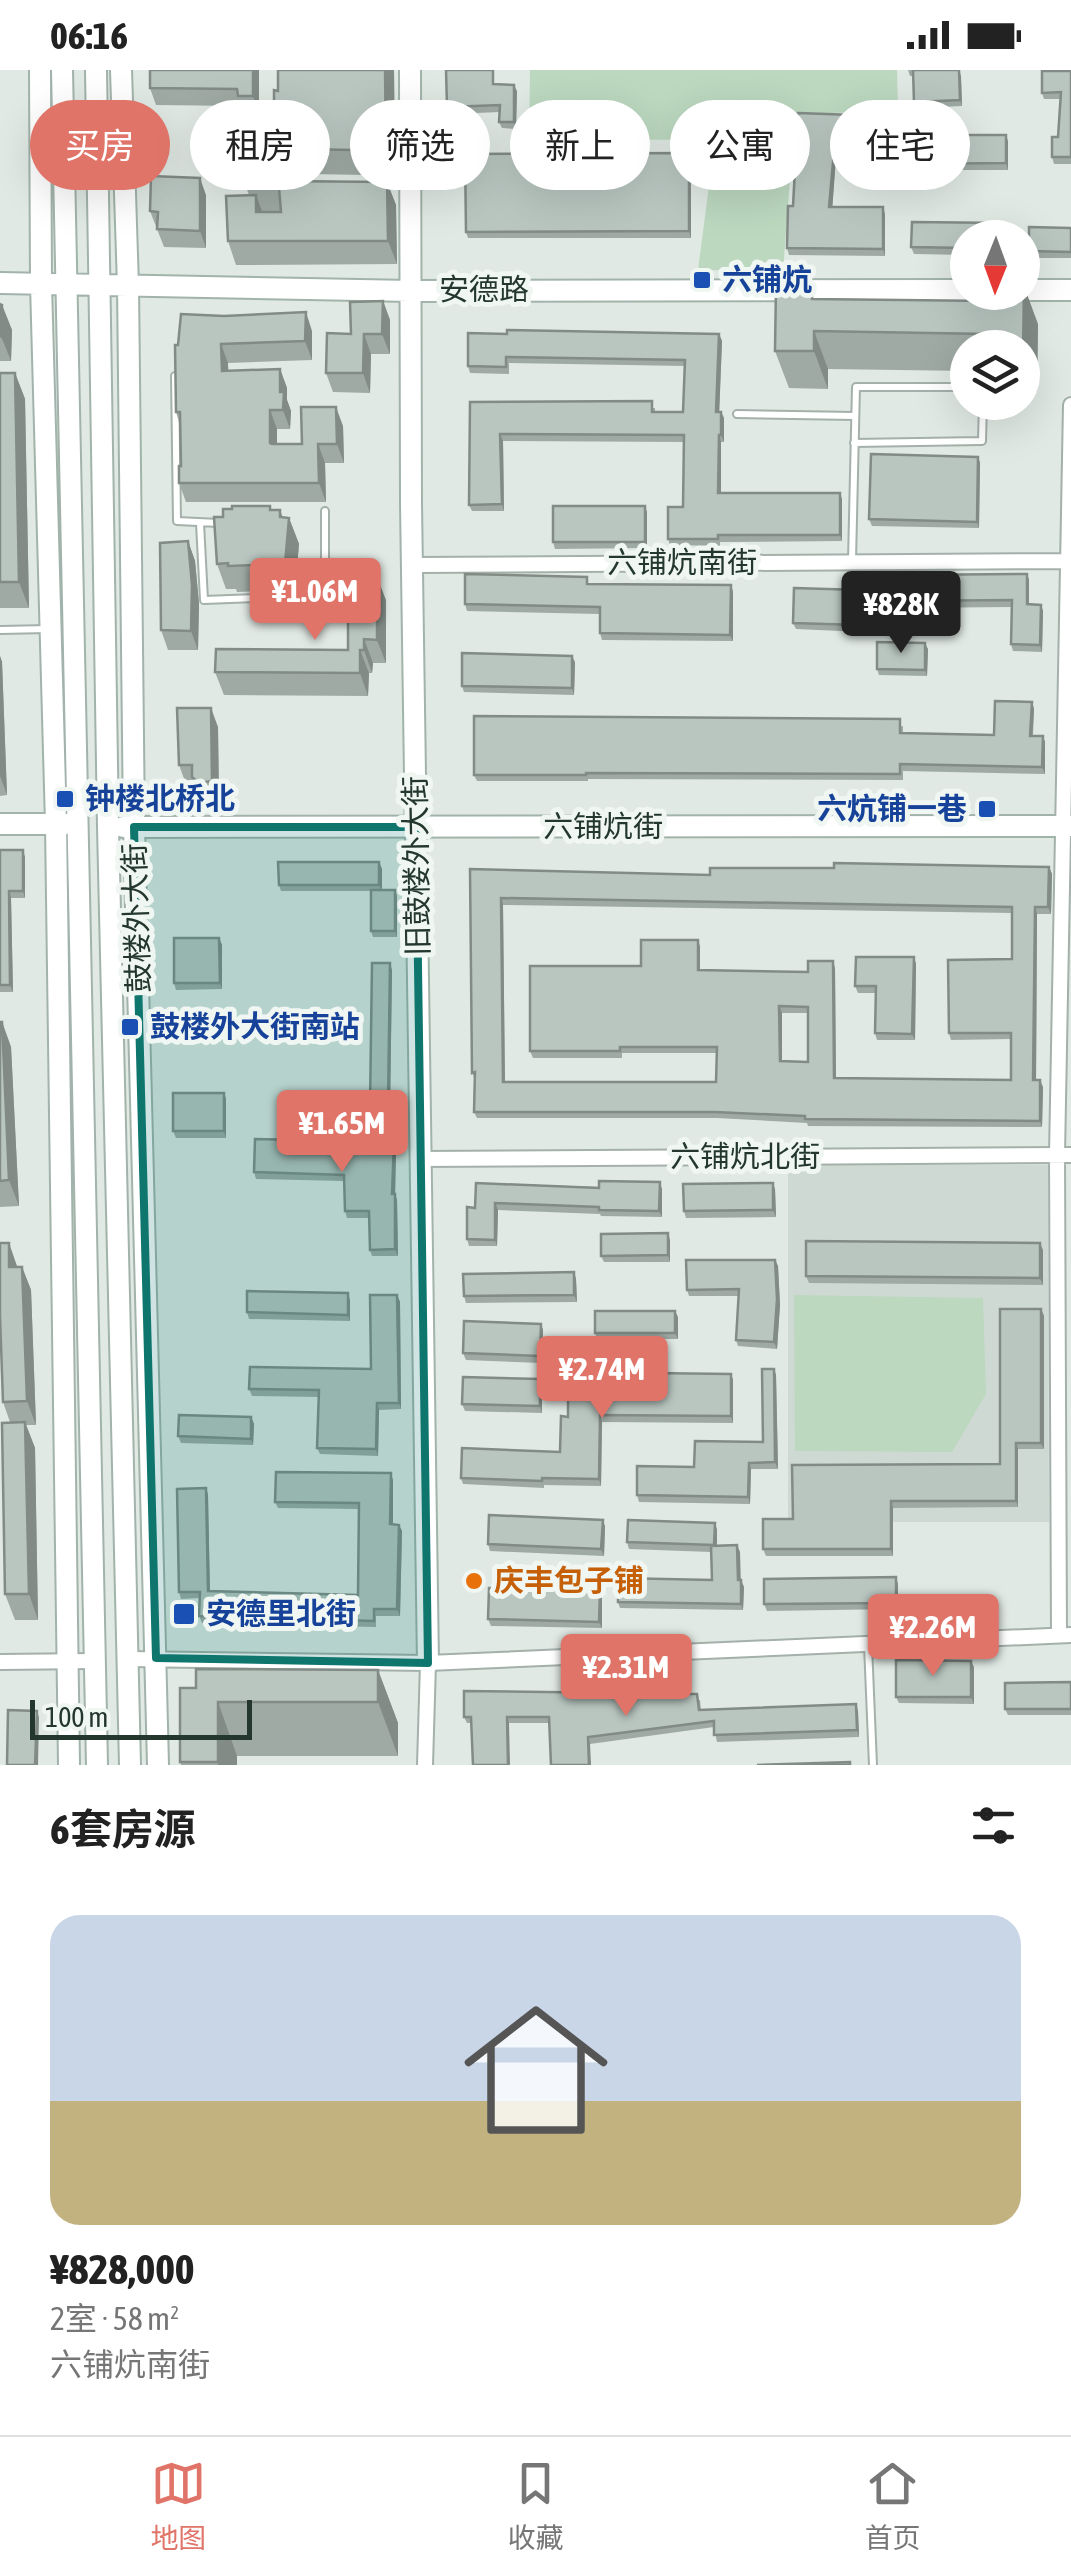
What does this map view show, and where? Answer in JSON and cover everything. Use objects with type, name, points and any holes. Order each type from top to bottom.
[{"type":"street","points":[[40,70],[70,1765]]},
{"type":"street","name":"鼓楼外大街","points":[[62,70],[97,1765]]},
{"type":"street","name":"鼓楼外大街","points":[[96,70],[108,827],[130,1765]]},
{"type":"street","name":"鼓楼外大街","points":[[121,70],[128,286],[134,827],[158,1765]]},
{"type":"street","name":"旧鼓楼外大街","points":[[410,70],[411,426],[428,1663]]},
{"type":"street","name":"安德路","points":[[0,284],[412,291],[950,290]]},
{"type":"street","points":[[1040,290],[1071,290]]},
{"type":"street","points":[[127,1658],[428,1663],[1065,1635],[1064,1155],[1071,405]]},
{"type":"street","name":"六铺炕南街","points":[[414,565],[1069,561]]},
{"type":"street","points":[[0,824],[78,824]]},
{"type":"street","name":"六铺炕街","points":[[108,827],[1067,826]]},
{"type":"street","name":"六铺炕北街","points":[[420,1159],[1064,1155]]},
{"type":"street","points":[[0,1662],[94,1661]]},
{"type":"street","points":[[425,1765],[428,1663]]},
{"type":"lane","points":[[175,376],[176,522],[219,524]]},
{"type":"lane","points":[[852,562],[856,387],[950,387]]},
{"type":"lane","points":[[738,414],[855,416]]},
{"type":"lane","points":[[854,443],[982,441],[982,420]]},
{"type":"lane","points":[[325,511],[325,595]]},
{"type":"lane","points":[[200,522],[204,600],[357,594]]},
{"type":"lane","points":[[0,630],[50,629]]},
{"type":"lane","points":[[868,1644],[873,1765]]},
{"type":"highlighted area","points":[[134,827],[416,827],[428,1663],[156,1658]]},
{"type":"shaded area","points":[[788,1165],[1048,1165],[1049,1522],[788,1522]]},
{"type":"green space","points":[[530,70],[897,70],[898,100],[830,100],[830,113],[810,114],[810,100],[670,100],[670,140],[650,140],[650,100],[530,100]]},
{"type":"green space","points":[[708,190],[789,190],[783,271],[698,270]]},
{"type":"green space","points":[[794,1295],[983,1298],[986,1394],[952,1452],[795,1451]]},
{"type":"building","points":[[150,70],[253,70],[253,96],[238,96],[237,89],[150,88]]},
{"type":"building","points":[[278,70],[385,70],[385,100],[350,100],[350,150],[330,150],[330,100],[274,100],[274,90],[278,91]]},
{"type":"building","points":[[446,70],[493,70],[493,84],[514,85],[510,122],[499,122],[500,105],[490,105],[490,100],[447,100]]},
{"type":"building","points":[[913,70],[959,70],[960,100],[914,100]]},
{"type":"building","points":[[1042,71],[1071,71],[1071,157],[1052,157],[1052,137],[1058,137],[1061,92],[1042,93]]},
{"type":"building","points":[[810,113],[830,114],[829,207],[883,207],[883,249],[787,248],[788,206],[793,206],[794,190],[810,190]]},
{"type":"building","points":[[970,135],[1006,135],[1006,163],[970,163]]},
{"type":"building","points":[[650,153],[670,153],[670,190],[689,190],[689,231],[466,232],[465,190],[490,190],[490,154],[510,154],[510,190],[650,190]]},
{"type":"building","points":[[170,177],[190,178],[190,190],[200,190],[200,231],[157,229],[158,212],[150,211],[151,190],[170,190]]},
{"type":"building","points":[[330,181],[350,182],[350,190],[387,190],[388,241],[228,241],[226,196],[256,195],[256,212],[281,212],[279,190],[330,190]]},
{"type":"building","points":[[912,222],[950,222],[950,248],[911,247]]},
{"type":"building","points":[[1040,227],[1071,228],[1071,252],[1040,251]]},
{"type":"building","points":[[776,285],[812,285],[812,299],[950,301],[950,310],[1024,310],[1023,330],[814,331],[814,351],[775,351]]},
{"type":"building","points":[[383,301],[382,334],[364,334],[363,373],[326,373],[327,333],[351,334],[350,302]]},
{"type":"building","points":[[306,312],[305,341],[221,344],[222,371],[280,369],[283,410],[270,410],[272,444],[302,444],[301,407],[336,407],[337,444],[318,444],[319,483],[179,483],[180,412],[176,412],[175,345],[181,314]]},
{"type":"building","points":[[507,330],[719,334],[718,493],[840,493],[840,535],[668,539],[668,507],[683,507],[684,435],[500,434],[502,504],[469,505],[470,402],[652,401],[652,412],[683,412],[685,360],[506,357],[506,367],[468,366],[468,333],[507,334]]},
{"type":"building","points":[[0,373],[15,373],[19,582],[0,582]]},
{"type":"building","points":[[871,454],[978,457],[977,522],[869,519]]},
{"type":"building","points":[[270,506],[270,510],[280,510],[280,517],[289,518],[285,564],[217,564],[214,517],[223,517],[223,509]]},
{"type":"building","points":[[553,506],[645,506],[645,542],[553,542]]},
{"type":"building","points":[[188,541],[191,631],[161,630],[160,543]]},
{"type":"building","points":[[465,574],[587,577],[587,584],[731,585],[730,635],[600,633],[600,607],[465,604]]},
{"type":"building","points":[[1027,574],[1027,604],[1041,605],[1040,645],[1011,644],[1012,600],[901,601],[900,575]]},
{"type":"building","points":[[377,577],[377,640],[364,639],[360,673],[215,672],[216,649],[348,650],[348,578]]},
{"type":"building","points":[[794,588],[860,590],[859,625],[793,623]]},
{"type":"building","points":[[877,642],[925,643],[925,670],[877,669]]},
{"type":"building","points":[[462,653],[572,656],[572,688],[462,686]]},
{"type":"building","points":[[995,701],[1032,702],[1030,736],[1043,736],[1042,767],[900,764],[900,774],[474,775],[474,716],[900,719],[900,733],[994,735]]},
{"type":"building","points":[[177,708],[211,708],[212,781],[199,783],[192,777],[192,765],[179,765]]},
{"type":"building","points":[[0,850],[23,850],[23,891],[9,891],[10,985],[0,985]]},
{"type":"building","points":[[278,862],[379,862],[379,885],[279,885]]},
{"type":"building","points":[[834,863],[1049,867],[1048,907],[1035,907],[1033,1080],[1040,1080],[1040,1121],[805,1119],[715,1112],[474,1112],[470,869],[710,875],[710,868],[834,868]],"holes":[[[501,898],[1012,907],[1012,959],[948,960],[949,1033],[1011,1033],[1011,1080],[834,1078],[833,961],[808,961],[808,972],[698,970],[698,940],[641,940],[641,966],[530,966],[530,1051],[717,1047],[716,1082],[503,1082]],[[779,1006],[808,1007],[808,1062],[780,1061]]]},
{"type":"building","points":[[371,890],[395,890],[395,931],[371,931]]},
{"type":"building","points":[[174,938],[219,938],[220,983],[174,983]]},
{"type":"building","points":[[856,957],[914,957],[912,1034],[875,1033],[876,986],[855,986]]},
{"type":"building","points":[[372,963],[390,963],[388,1106],[370,1106]]},
{"type":"building","points":[[0,1022],[9,1180],[0,1181]]},
{"type":"building","points":[[173,1093],[224,1093],[224,1131],[173,1131]]},
{"type":"building","points":[[255,1139],[394,1142],[395,1249],[370,1250],[369,1211],[345,1211],[344,1175],[254,1172]]},
{"type":"building","points":[[599,1181],[660,1182],[659,1211],[495,1203],[495,1240],[467,1239],[467,1207],[475,1208],[476,1183],[599,1188]]},
{"type":"building","points":[[773,1183],[773,1210],[684,1211],[683,1184]]},
{"type":"building","points":[[668,1233],[668,1255],[601,1256],[601,1234]]},
{"type":"building","points":[[806,1241],[1040,1243],[1040,1278],[806,1276]]},
{"type":"building","points":[[0,1243],[9,1243],[9,1267],[22,1267],[27,1401],[3,1402]]},
{"type":"building","points":[[686,1260],[775,1260],[774,1342],[736,1340],[739,1289],[687,1290]]},
{"type":"building","points":[[574,1272],[574,1295],[464,1296],[463,1274]]},
{"type":"building","points":[[247,1291],[348,1293],[348,1315],[247,1312]]},
{"type":"building","points":[[370,1295],[397,1295],[399,1403],[377,1403],[376,1449],[317,1448],[319,1390],[249,1389],[250,1367],[371,1369]]},
{"type":"building","points":[[1000,1309],[1041,1309],[1041,1443],[1016,1443],[1016,1501],[891,1501],[891,1549],[763,1549],[763,1519],[793,1519],[792,1465],[1000,1464]]},
{"type":"building","points":[[595,1311],[675,1311],[675,1333],[595,1333]]},
{"type":"building","points":[[464,1321],[541,1324],[540,1356],[463,1353]]},
{"type":"building","points":[[762,1369],[774,1369],[775,1462],[749,1463],[748,1497],[637,1495],[637,1466],[694,1467],[695,1441],[763,1442]]},
{"type":"building","points":[[568,1372],[731,1374],[731,1416],[600,1415],[599,1479],[461,1478],[462,1448],[560,1452],[561,1416],[568,1417]]},
{"type":"building","points":[[463,1377],[540,1379],[540,1406],[462,1404]]},
{"type":"building","points":[[179,1415],[251,1417],[251,1439],[178,1436]]},
{"type":"building","points":[[25,1422],[29,1594],[5,1594],[2,1423]]},
{"type":"building","points":[[276,1472],[391,1473],[390,1524],[399,1525],[397,1609],[374,1609],[374,1621],[199,1616],[200,1592],[179,1592],[177,1489],[206,1488],[208,1591],[358,1595],[359,1503],[275,1502]]},
{"type":"building","points":[[489,1515],[603,1520],[601,1549],[488,1544]]},
{"type":"building","points":[[628,1520],[715,1523],[714,1545],[627,1542]]},
{"type":"building","points":[[737,1545],[741,1604],[618,1602],[618,1578],[712,1580],[711,1546]]},
{"type":"building","points":[[896,1577],[896,1603],[764,1604],[764,1579]]},
{"type":"building","points":[[489,1588],[600,1591],[599,1622],[488,1619]]},
{"type":"building","points":[[896,1660],[971,1661],[971,1697],[896,1697]]},
{"type":"building","points":[[196,1669],[378,1670],[378,1702],[218,1702],[218,1762],[180,1762],[180,1688],[196,1688]]},
{"type":"building","points":[[1071,1682],[1071,1709],[1005,1709],[1005,1683]]},
{"type":"building","points":[[464,1691],[697,1694],[699,1710],[856,1704],[857,1730],[714,1735],[714,1721],[588,1737],[589,1765],[551,1765],[549,1717],[507,1717],[508,1765],[473,1765],[471,1717],[464,1717]]},
{"type":"building","points":[[8,1710],[37,1711],[35,1765],[7,1765]]},
{"type":"building","points":[[850,1762],[850,1765],[757,1765]]},
{"type":"place","name":"六铺炕","points":[[702,280]]},
{"type":"place","name":"钟楼北桥北","points":[[65,799]]},
{"type":"place","name":"六炕铺一巷","points":[[987,809]]},
{"type":"place","name":"鼓楼外大街南站","points":[[130,1027]]},
{"type":"place","name":"庆丰包子铺","points":[[474,1581]]},
{"type":"place","name":"安德里北街","points":[[184,1614]]}]
